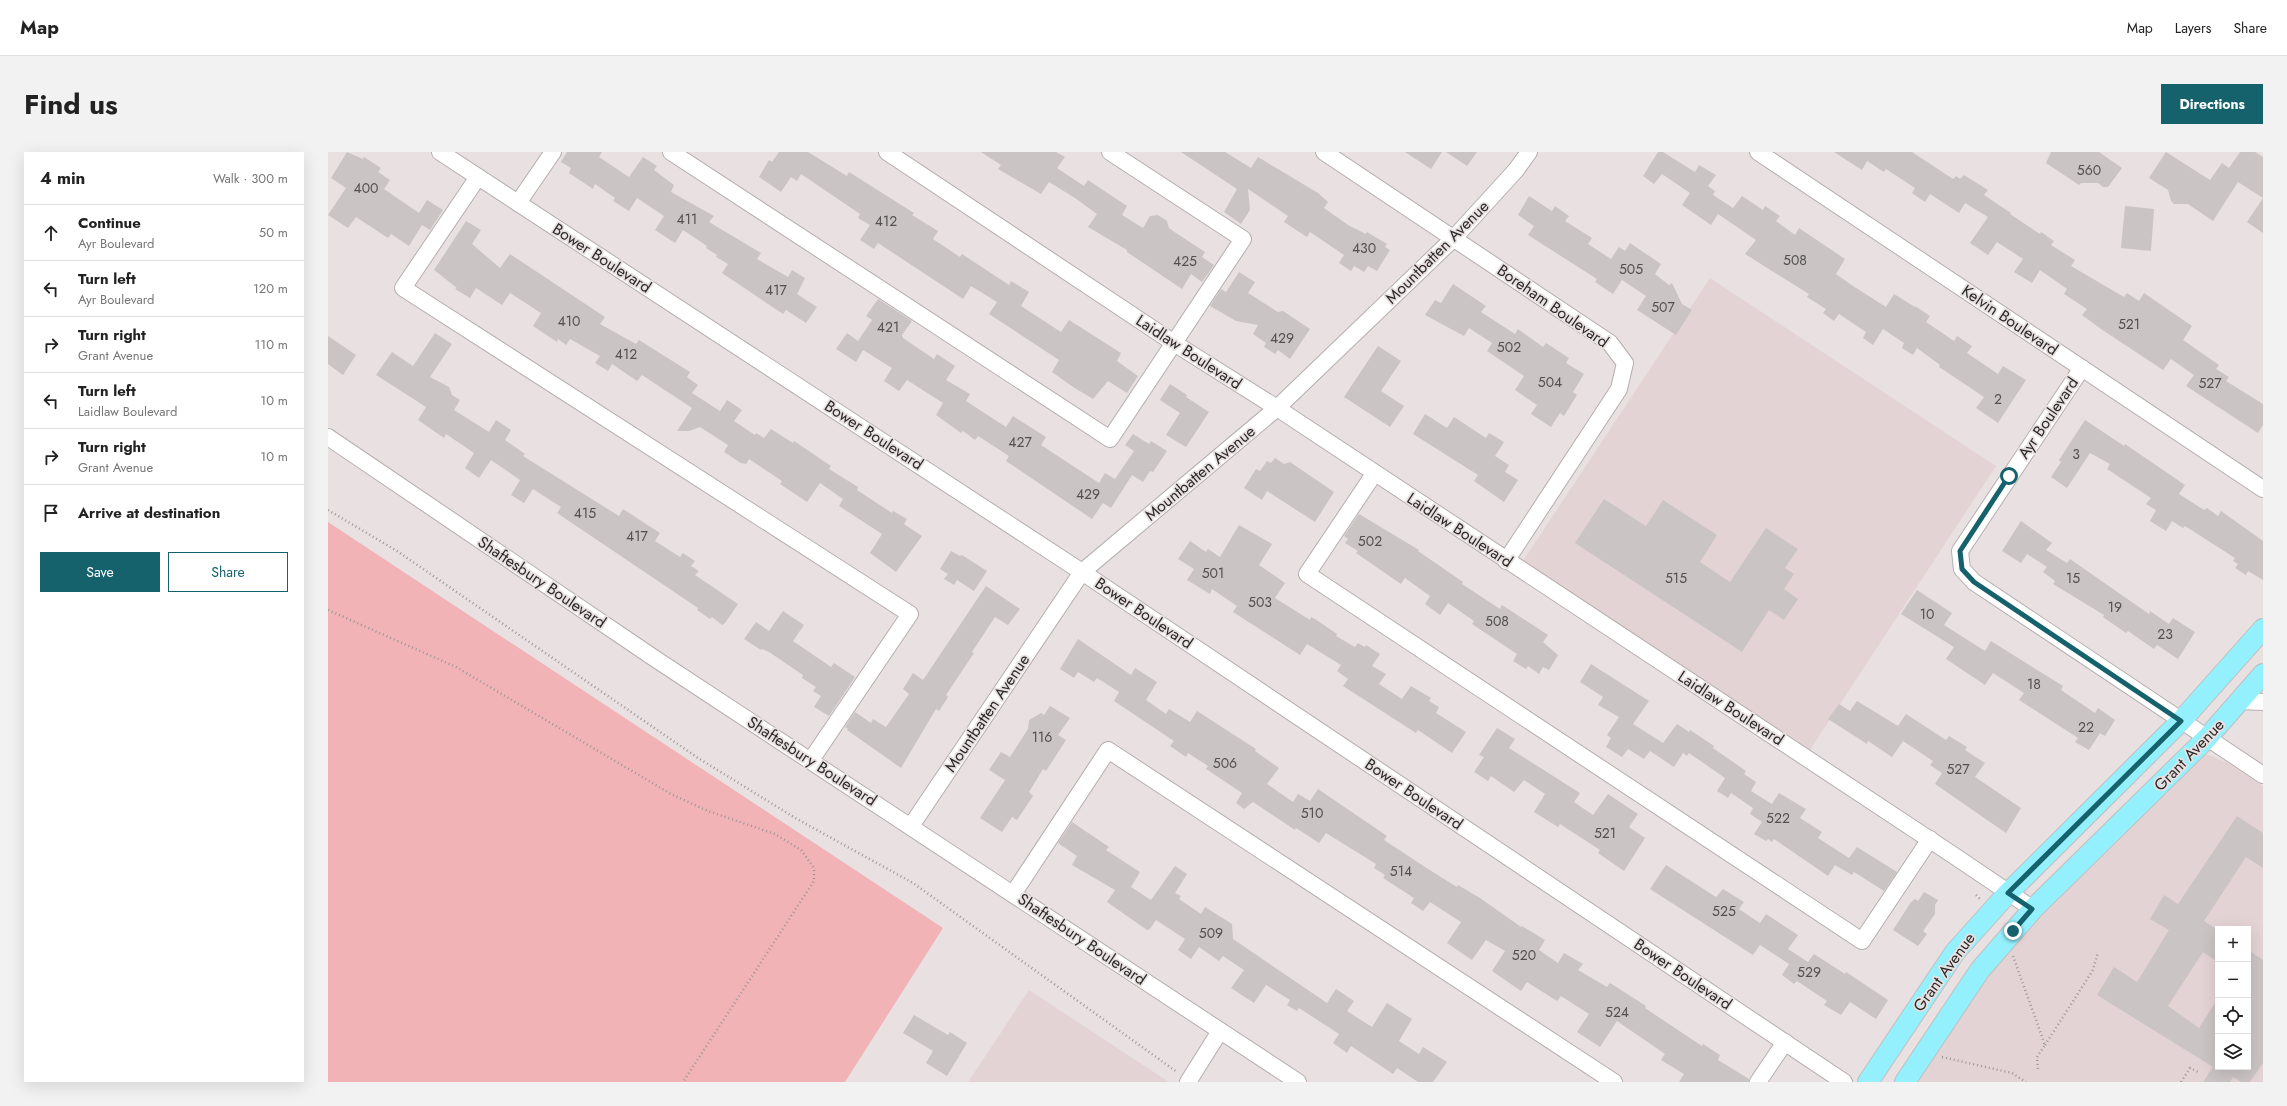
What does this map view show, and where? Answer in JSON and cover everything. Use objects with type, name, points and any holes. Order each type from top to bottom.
[{"type":"main road","name":"Grant Avenue","points":[[1868,1082],[1954,952],[2008,893],[2181,721],[2263,629]]},
{"type":"main road","name":"Grant Avenue","points":[[1905,1082],[1980,970],[2032,909],[2207,738],[2263,674]]},
{"type":"street","name":"Bower Boulevard","points":[[440,152],[1082,572],[1844,1082]]},
{"type":"street","points":[[518,203],[553,152]]},
{"type":"street","points":[[671,152],[1110,439],[1243,239],[1110,152]]},
{"type":"street","name":"Laidlaw Boulevard","points":[[887,152],[1174,343],[1277,408],[1374,474],[1930,839],[2032,909]]},
{"type":"street","name":"Boreham Boulevard","points":[[1324,152],[1610,343],[1625,363],[1619,389],[1506,561]]},
{"type":"street","name":"Mountbatten Avenue","points":[[911,826],[1082,572],[1277,408],[1454,238],[1516,170],[1529,152]]},
{"type":"street","name":"Kelvin Boulevard","points":[[1758,152],[2263,488]]},
{"type":"street","points":[[478,177],[404,288],[910,614],[811,760]]},
{"type":"street","name":"Ayr Boulevard","points":[[2082,368],[1960,551],[1962,569],[1974,582],[2263,775]]},
{"type":"street","name":"Shaftesbury Boulevard","points":[[328,436],[651,655],[1298,1082]]},
{"type":"street","points":[[1374,474],[1308,574],[1862,941],[1930,839]]},
{"type":"street","points":[[2240,701],[2263,702]]},
{"type":"street","points":[[1014,894],[1108,750],[1614,1082]]},
{"type":"street","points":[[1188,1081],[1220,1031]]},
{"type":"street","points":[[1758,1082],[1785,1042]]},
{"type":"path","points":[[328,510],[410,559],[698,758],[796,819],[913,883],[1188,1081]]},
{"type":"path","points":[[328,610],[456,667],[671,794],[708,811],[775,834],[801,850],[814,868],[814,881],[683,1082]]},
{"type":"path","points":[[2038,1069],[2037,1058],[2093,970],[2098,952]]},
{"type":"path","points":[[2013,954],[2044,1045]]},
{"type":"path","points":[[1940,1056],[2012,1073],[2026,1082]]},
{"type":"path","points":[[2181,1082],[2190,1068],[2200,1073]]},
{"type":"shaded area","points":[[1710,278],[1996,466],[1810,750],[1523,561]]},
{"type":"shaded area","points":[[328,522],[943,928],[845,1082],[328,1082]]},
{"type":"shaded area","points":[[2206,754],[2228,763],[2263,786],[2263,1082],[1912,1082],[1994,961],[2201,755]]},
{"type":"shaded area","points":[[1029,990],[1169,1082],[968,1082]]},
{"type":"building","points":[[347,152],[363,159],[364,157],[381,168],[378,172],[390,180],[384,189],[419,213],[427,200],[443,210],[430,230],[422,225],[409,246],[391,234],[388,238],[356,217],[348,228],[328,215],[346,188],[331,178]]},
{"type":"building","points":[[567,152],[602,152],[599,157],[629,177],[643,157],[657,166],[654,170],[674,185],[671,192],[714,216],[709,222],[761,253],[757,259],[788,277],[792,270],[805,278],[797,294],[817,307],[806,323],[786,310],[783,314],[722,273],[728,264],[716,257],[717,255],[706,248],[707,246],[683,230],[675,243],[655,230],[664,216],[637,198],[629,211],[613,201],[615,198],[595,184],[593,189],[569,173],[571,168],[561,162]]},
{"type":"building","points":[[779,152],[808,152],[847,176],[849,172],[914,213],[912,215],[938,231],[933,239],[960,257],[962,254],[1009,285],[1011,281],[1029,292],[1021,306],[1061,332],[1069,320],[1121,353],[1117,361],[1138,376],[1127,393],[1108,381],[1093,399],[1073,387],[1052,372],[1059,360],[989,314],[997,302],[971,286],[963,299],[878,243],[874,249],[860,240],[870,225],[858,218],[860,214],[801,174],[797,181],[791,177],[781,192],[759,177],[769,160],[772,162]]},
{"type":"building","points":[[981,152],[1056,152],[1065,157],[1057,168],[1084,186],[1088,180],[1127,206],[1122,215],[1143,228],[1150,216],[1158,215],[1167,221],[1169,228],[1205,252],[1202,257],[1214,265],[1202,282],[1191,274],[1182,289],[1127,252],[1127,250],[1088,227],[1097,214],[1075,198],[1049,182],[1041,194],[998,169],[1001,165]]},
{"type":"building","points":[[1181,152],[1225,152],[1251,168],[1258,157],[1318,193],[1328,202],[1324,208],[1348,225],[1366,234],[1367,232],[1387,244],[1385,247],[1390,250],[1377,271],[1368,266],[1364,272],[1354,266],[1351,271],[1339,263],[1344,255],[1310,232],[1307,237],[1284,222],[1288,216],[1248,189],[1250,210],[1241,224],[1224,212],[1237,189]]},
{"type":"building","points":[[1405,152],[1442,152],[1431,169]]},
{"type":"building","points":[[1446,152],[1477,152],[1467,166]]},
{"type":"building","points":[[1658,152],[1663,152],[1695,172],[1699,165],[1716,175],[1708,186],[1715,191],[1713,195],[1733,208],[1742,196],[1763,210],[1765,206],[1780,216],[1776,221],[1795,235],[1799,228],[1845,259],[1836,274],[1886,307],[1894,294],[1930,316],[1926,322],[1954,341],[1957,336],[1972,346],[1967,353],[1998,374],[2003,366],[2026,380],[1998,423],[1976,408],[1984,397],[1939,367],[1940,365],[1917,348],[1913,355],[1902,348],[1904,343],[1883,329],[1873,345],[1863,338],[1866,332],[1839,314],[1834,321],[1823,313],[1826,309],[1807,297],[1809,294],[1745,254],[1756,240],[1718,214],[1711,225],[1682,205],[1690,193],[1662,174],[1654,184],[1643,176]]},
{"type":"building","points":[[1834,152],[1912,152],[1953,179],[1956,176],[1960,179],[1964,175],[1988,190],[1984,195],[2040,234],[2041,232],[2054,241],[2051,245],[2075,260],[2071,266],[2124,297],[2127,293],[2139,301],[2144,293],[2192,326],[2183,340],[2219,365],[2216,369],[2229,377],[2226,381],[2263,404],[2263,425],[2258,433],[2186,386],[2194,375],[2171,359],[2163,370],[2082,315],[2087,309],[2064,294],[2067,289],[2040,270],[2032,283],[2014,272],[2023,259],[1997,242],[1988,255],[1970,243],[1988,217],[1965,203],[1959,213],[1930,194],[1925,202],[1912,193],[1915,188],[1886,169],[1884,172],[1867,161],[1862,170]]},
{"type":"building","points":[[2051,152],[2099,152],[2122,168],[2108,187],[2103,187],[2098,183],[2081,183],[2079,185],[2046,163]]},
{"type":"building","points":[[2166,152],[2210,180],[2222,163],[2229,168],[2240,152],[2255,152],[2263,157],[2263,198],[2238,182],[2213,221],[2188,204],[2174,204],[2171,201],[2168,190],[2149,178]]},
{"type":"building","points":[[1529,196],[1552,211],[1555,206],[1569,216],[1565,221],[1592,238],[1588,244],[1611,259],[1619,247],[1625,251],[1630,243],[1661,264],[1655,274],[1669,285],[1672,283],[1682,304],[1692,310],[1676,335],[1637,310],[1646,296],[1622,280],[1613,294],[1595,282],[1597,279],[1528,235],[1534,226],[1518,215]]},
{"type":"building","points":[[2263,198],[2263,233],[2247,222]]},
{"type":"building","points":[[2125,206],[2154,209],[2151,251],[2121,248]]},
{"type":"building","points":[[466,221],[481,230],[472,244],[500,268],[510,254],[605,317],[600,324],[636,344],[639,340],[690,372],[687,377],[698,385],[692,393],[720,411],[727,400],[742,410],[734,421],[755,435],[756,433],[764,438],[771,429],[793,443],[794,441],[831,466],[829,469],[858,487],[857,490],[892,513],[893,511],[907,519],[904,524],[922,536],[896,572],[870,553],[882,534],[839,506],[843,499],[820,483],[807,502],[780,484],[782,481],[749,459],[746,464],[741,463],[724,452],[728,445],[700,427],[689,431],[677,431],[692,408],[642,375],[637,381],[612,364],[608,371],[595,363],[600,356],[570,339],[566,345],[558,339],[557,342],[533,326],[541,313],[510,293],[502,305],[476,288],[470,298],[455,289],[457,288],[434,270]]},
{"type":"building","points":[[1239,272],[1255,282],[1248,293],[1278,312],[1283,311],[1310,329],[1290,359],[1278,350],[1275,354],[1264,347],[1266,343],[1253,334],[1258,325],[1236,321],[1210,306],[1221,289],[1226,292]]},
{"type":"building","points":[[1453,284],[1486,306],[1481,312],[1515,334],[1518,329],[1543,347],[1546,343],[1569,358],[1566,363],[1584,374],[1573,392],[1577,395],[1564,416],[1560,413],[1551,427],[1531,414],[1537,405],[1515,390],[1524,376],[1487,351],[1492,343],[1469,328],[1464,336],[1425,315],[1435,300],[1441,303]]},
{"type":"building","points":[[878,299],[912,321],[902,335],[903,338],[934,359],[937,354],[955,366],[946,380],[970,394],[966,401],[1006,427],[1013,416],[1046,437],[1041,445],[1099,483],[1105,473],[1115,479],[1134,451],[1125,445],[1133,434],[1149,444],[1151,441],[1167,451],[1153,472],[1150,471],[1143,482],[1132,475],[1111,508],[1103,503],[1092,519],[1006,461],[1009,456],[978,436],[975,440],[963,431],[961,433],[936,415],[943,403],[907,380],[899,391],[884,381],[892,368],[863,350],[856,362],[836,349],[847,333],[858,341],[872,320],[866,316]]},
{"type":"building","points":[[435,333],[452,344],[430,377],[449,387],[452,395],[460,400],[454,410],[489,432],[496,420],[511,430],[505,440],[525,454],[523,456],[619,516],[623,509],[660,533],[655,541],[680,557],[683,553],[695,561],[691,566],[699,571],[695,575],[738,604],[725,623],[722,625],[712,617],[710,619],[697,610],[698,608],[557,513],[561,507],[533,489],[524,503],[511,495],[520,480],[491,460],[479,478],[465,468],[474,453],[446,434],[444,438],[418,420],[426,407],[376,375],[392,352],[413,366]]},
{"type":"building","points":[[328,336],[356,355],[343,375],[328,364]]},
{"type":"building","points":[[1378,346],[1401,361],[1381,391],[1404,406],[1390,427],[1344,397]]},
{"type":"building","points":[[1170,384],[1187,395],[1186,397],[1209,412],[1186,447],[1166,435],[1180,413],[1160,400]]},
{"type":"building","points":[[1425,414],[1447,428],[1454,417],[1486,438],[1489,433],[1504,442],[1495,456],[1509,465],[1505,472],[1518,480],[1504,502],[1474,481],[1478,475],[1413,434]]},
{"type":"building","points":[[2085,420],[2124,446],[2125,444],[2185,485],[2179,494],[2204,510],[2207,508],[2218,516],[2221,511],[2263,541],[2263,580],[2248,571],[2246,575],[2235,568],[2238,564],[2233,561],[2235,558],[2185,526],[2183,528],[2172,521],[2166,531],[2150,521],[2156,510],[2146,504],[2151,498],[2107,469],[2110,464],[2090,453],[2067,488],[2051,477],[2061,462],[2059,460]]},
{"type":"building","points":[[1275,458],[1284,464],[1290,462],[1334,492],[1315,522],[1267,491],[1262,500],[1244,488],[1256,469],[1260,471],[1267,461],[1271,463]]},
{"type":"building","points":[[1604,499],[1646,526],[1663,500],[1717,535],[1700,562],[1730,582],[1766,528],[1798,549],[1785,568],[1794,574],[1784,589],[1798,599],[1784,620],[1769,610],[1742,652],[1575,543]]},
{"type":"building","points":[[1359,514],[1419,550],[1418,551],[1463,582],[1462,584],[1500,609],[1502,605],[1548,635],[1543,642],[1558,655],[1549,670],[1543,667],[1539,674],[1528,666],[1526,669],[1513,661],[1517,654],[1472,624],[1474,621],[1448,603],[1440,615],[1425,604],[1430,596],[1405,578],[1401,584],[1356,553],[1358,551],[1345,543],[1348,539],[1344,536]]},
{"type":"building","points":[[2021,521],[2052,543],[2046,550],[2067,563],[2070,559],[2149,614],[2150,611],[2169,624],[2173,618],[2195,632],[2178,659],[2157,645],[2154,649],[2128,631],[2126,633],[2103,617],[2104,615],[2053,584],[2055,581],[2043,572],[2047,567],[2027,554],[2021,563],[2002,551]]},
{"type":"building","points":[[1239,525],[1272,544],[1259,565],[1285,583],[1275,598],[1310,620],[1311,617],[1315,619],[1337,634],[1336,636],[1355,647],[1358,643],[1365,647],[1366,645],[1380,654],[1372,666],[1386,674],[1379,684],[1402,699],[1411,686],[1431,698],[1429,701],[1439,707],[1436,713],[1466,732],[1452,753],[1418,730],[1416,733],[1343,686],[1348,679],[1337,671],[1341,665],[1307,644],[1300,655],[1233,612],[1237,606],[1212,589],[1210,594],[1187,580],[1194,569],[1178,559],[1190,541],[1206,552],[1208,549],[1220,557]]},
{"type":"building","points":[[951,551],[960,556],[962,555],[987,571],[974,591],[957,580],[954,585],[944,579],[948,574],[940,569]]},
{"type":"building","points":[[986,586],[1020,609],[1008,625],[995,617],[972,652],[974,653],[946,695],[948,697],[939,711],[936,709],[901,768],[847,730],[848,729],[845,727],[855,712],[871,723],[873,719],[886,727],[909,694],[903,689],[913,673],[923,680]]},
{"type":"building","points":[[1917,590],[1952,613],[1944,625],[1985,651],[1991,641],[2063,686],[2061,690],[2095,713],[2098,708],[2115,720],[2105,736],[2100,733],[2089,750],[2075,742],[2078,738],[2019,700],[2024,693],[1993,673],[1985,685],[1946,659],[1954,647],[1901,614]]},
{"type":"building","points":[[783,611],[804,625],[793,641],[831,667],[834,663],[855,677],[829,716],[814,707],[821,696],[813,691],[816,687],[802,678],[803,675],[769,652],[762,649],[761,650],[744,639],[756,622],[769,631]]},
{"type":"building","points":[[1078,639],[1131,675],[1135,668],[1157,682],[1146,700],[1166,714],[1169,709],[1190,722],[1197,711],[1256,749],[1255,751],[1279,768],[1267,784],[1293,802],[1298,794],[1310,801],[1318,789],[1387,836],[1384,840],[1457,887],[1458,885],[1480,898],[1521,927],[1522,926],[1545,940],[1539,950],[1558,963],[1564,953],[1583,964],[1578,970],[1607,987],[1610,983],[1646,1006],[1645,1008],[1702,1046],[1703,1044],[1720,1055],[1718,1060],[1749,1079],[1749,1082],[1679,1082],[1684,1074],[1661,1060],[1665,1054],[1617,1021],[1600,1047],[1577,1032],[1589,1014],[1561,996],[1557,1001],[1527,982],[1521,991],[1492,971],[1505,951],[1486,940],[1472,960],[1447,943],[1461,922],[1430,902],[1423,911],[1411,903],[1414,898],[1383,878],[1385,875],[1374,868],[1376,864],[1326,833],[1319,843],[1296,828],[1295,830],[1253,802],[1244,809],[1236,803],[1242,793],[1206,769],[1208,766],[1188,753],[1186,757],[1170,746],[1174,741],[1114,701],[1119,692],[1097,678],[1094,682],[1078,672],[1074,678],[1060,669]]},
{"type":"building","points":[[1591,664],[1649,701],[1633,724],[1663,743],[1677,724],[1689,732],[1690,730],[1714,746],[1713,748],[1746,771],[1744,774],[1756,782],[1751,791],[1772,804],[1779,793],[1806,809],[1800,818],[1822,832],[1818,838],[1849,858],[1857,847],[1897,872],[1884,891],[1854,872],[1852,875],[1835,865],[1828,876],[1774,839],[1772,842],[1768,839],[1766,841],[1754,834],[1762,822],[1750,814],[1753,808],[1731,793],[1728,798],[1717,791],[1725,778],[1689,753],[1687,756],[1683,753],[1674,767],[1650,751],[1644,759],[1628,749],[1622,757],[1606,747],[1611,738],[1607,735],[1619,717],[1598,705],[1603,697],[1580,682]]},
{"type":"building","points":[[1857,701],[1898,726],[1906,714],[1946,740],[1949,736],[1967,747],[1965,750],[1985,763],[1975,777],[2021,808],[2006,833],[1935,784],[1942,773],[1930,765],[1933,761],[1903,741],[1892,757],[1868,741],[1867,744],[1828,719],[1839,704],[1850,711]]},
{"type":"building","points":[[1050,706],[1070,718],[1058,735],[1066,740],[1046,771],[1043,769],[1029,792],[1033,796],[1017,820],[1012,817],[1002,832],[980,818],[1005,780],[989,770],[1001,752],[1010,757],[1028,729],[1029,720],[1041,713],[1044,715]]},
{"type":"building","points":[[1497,728],[1515,739],[1509,748],[1580,793],[1574,802],[1593,815],[1608,794],[1638,814],[1629,827],[1645,838],[1624,871],[1598,853],[1600,850],[1560,824],[1558,827],[1534,812],[1545,794],[1524,780],[1514,792],[1491,776],[1488,781],[1474,772],[1484,757],[1479,755]]},
{"type":"building","points":[[2237,816],[2263,833],[2263,868],[2246,857],[2204,921],[2215,928],[2215,960],[2203,952],[2168,1006],[2199,1028],[2215,1003],[2215,1070],[2251,1070],[2251,952],[2263,960],[2263,1063],[2250,1082],[2241,1082],[2233,1077],[2230,1082],[2203,1082],[2213,1067],[2097,995],[2114,967],[2137,982],[2169,930],[2150,919],[2164,895],[2178,904]]},
{"type":"building","points":[[1072,822],[1109,847],[1106,850],[1140,872],[1131,887],[1151,900],[1175,866],[1187,874],[1175,893],[1181,896],[1179,899],[1201,914],[1205,907],[1232,924],[1233,939],[1327,1003],[1336,989],[1354,1001],[1347,1011],[1372,1027],[1387,1003],[1412,1019],[1399,1041],[1419,1054],[1423,1047],[1447,1062],[1433,1082],[1418,1082],[1397,1068],[1393,1074],[1351,1046],[1347,1053],[1333,1043],[1339,1034],[1299,1008],[1297,1011],[1287,1005],[1290,1000],[1266,985],[1254,1003],[1231,988],[1244,970],[1223,956],[1219,961],[1199,947],[1191,959],[1178,950],[1185,939],[1156,920],[1150,929],[1147,930],[1107,902],[1115,890],[1072,865],[1077,856],[1058,843]]},
{"type":"building","points":[[1666,865],[1716,897],[1723,889],[1744,902],[1739,909],[1760,923],[1766,914],[1798,935],[1788,949],[1808,962],[1814,954],[1845,974],[1846,972],[1888,1000],[1876,1019],[1850,1002],[1841,1015],[1824,1005],[1827,1001],[1797,981],[1794,984],[1782,975],[1789,964],[1760,945],[1753,955],[1650,889]]},
{"type":"building","points":[[1924,892],[1938,900],[1935,905],[1935,914],[1923,931],[1927,934],[1918,946],[1893,930],[1911,902],[1915,899],[1918,901]]},
{"type":"building","points":[[914,1015],[948,1035],[950,1032],[967,1043],[947,1076],[926,1063],[933,1051],[903,1033]]},
{"type":"route","points":[[2009,476],[1960,551],[1962,569],[1974,582],[2181,721],[2008,893],[2032,909],[2013,931]]}]
